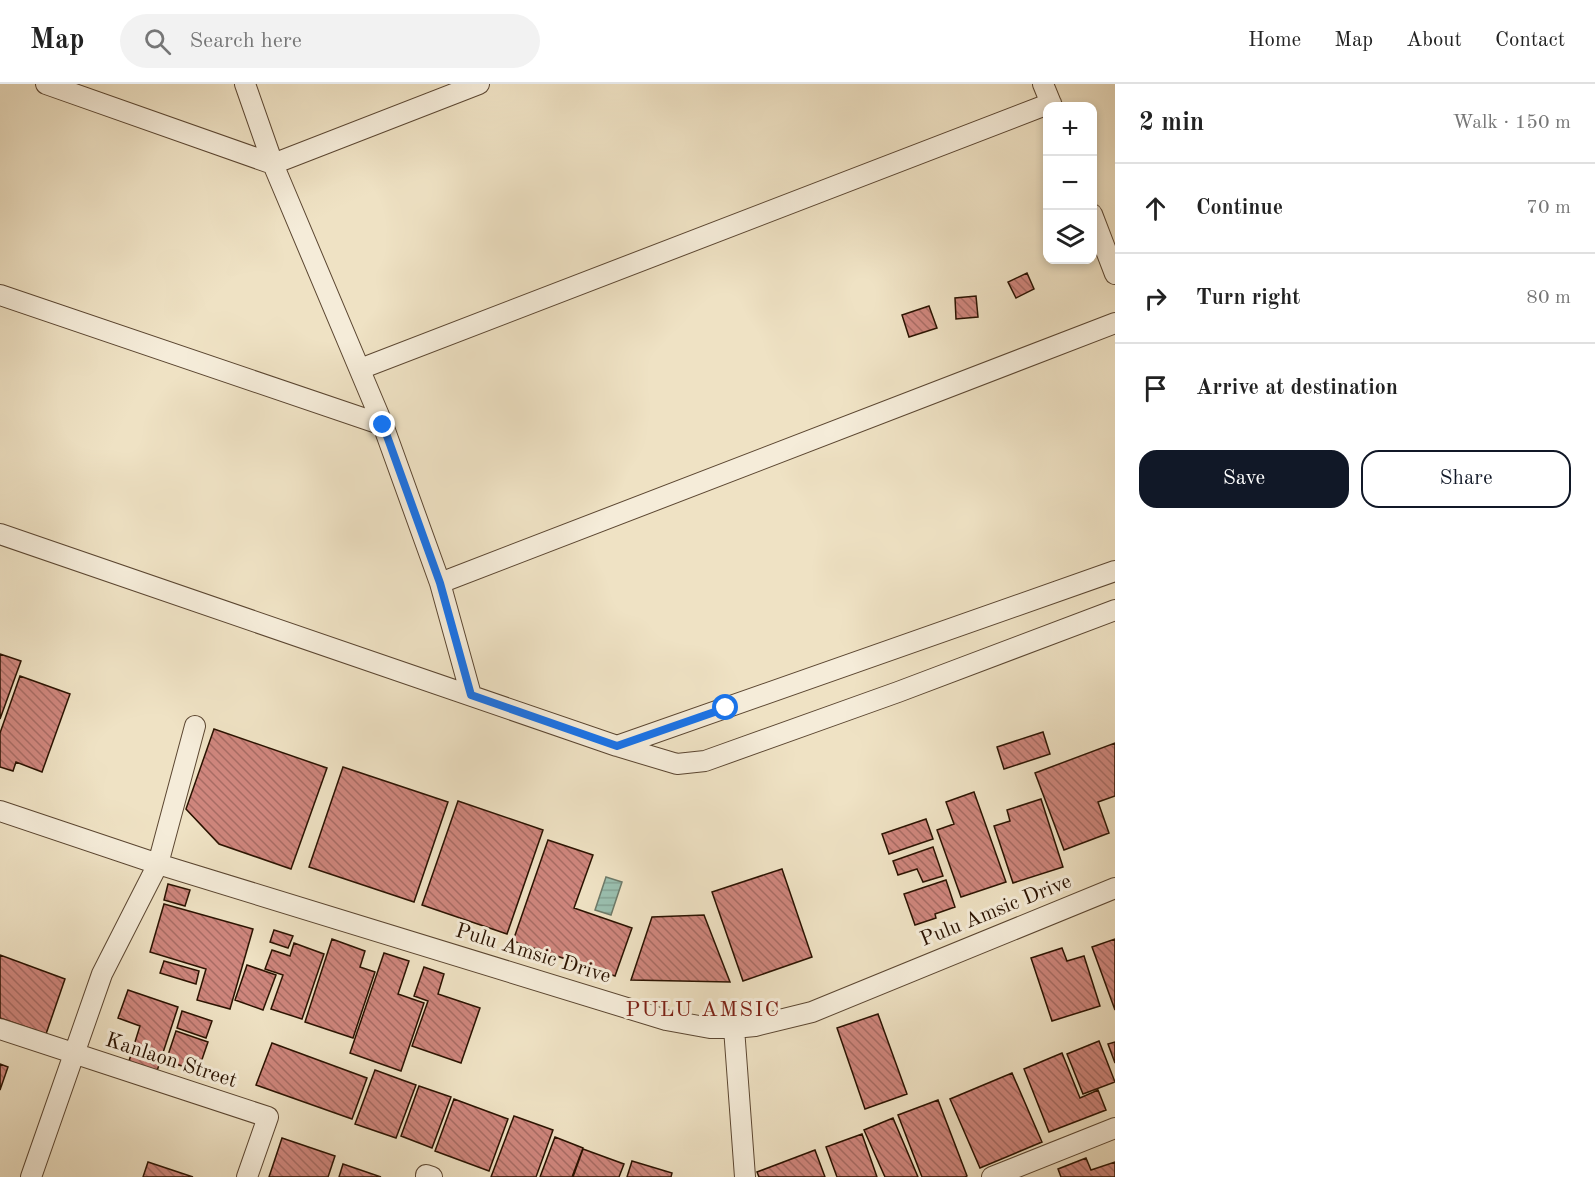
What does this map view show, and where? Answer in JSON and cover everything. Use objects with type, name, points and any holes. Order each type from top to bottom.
[{"type":"street","points":[[46,84],[273,164],[479,84]]},
{"type":"street","points":[[245,84],[273,164],[383,425],[440,583],[471,695]]},
{"type":"street","points":[[1043,84],[1051,102]]},
{"type":"street","points":[[360,369],[1043,108]]},
{"type":"street","points":[[1097,227],[1115,274]]},
{"type":"street","points":[[0,295],[383,425]]},
{"type":"street","points":[[440,583],[1115,322]]},
{"type":"street","points":[[0,534],[617,746],[677,764],[705,761],[898,692],[1115,610]]},
{"type":"street","points":[[617,746],[1115,571]]},
{"type":"street","points":[[31,1177],[102,974],[158,864],[195,726]]},
{"type":"street","name":"Pulu Amsic Drive","points":[[0,811],[158,864],[666,1020],[710,1028],[754,1026],[812,1012],[1115,888]]},
{"type":"street","points":[[734,1028],[745,1177]]},
{"type":"street","name":"Kanlaon Street","points":[[0,1029],[268,1117],[247,1177]]},
{"type":"street","points":[[992,1177],[1115,1128]]},
{"type":"shaded area","points":[[606,877],[622,882],[611,915],[595,910]]},
{"type":"building","points":[[1027,273],[1034,289],[1016,298],[1008,282]]},
{"type":"building","points":[[976,296],[978,317],[956,319],[955,298]]},
{"type":"building","points":[[929,306],[937,328],[909,337],[902,315]]},
{"type":"building","points":[[0,654],[21,661],[0,719]]},
{"type":"building","points":[[20,676],[70,694],[42,772],[16,762],[13,771],[0,767],[0,733]]},
{"type":"building","points":[[214,729],[327,768],[291,869],[219,844],[186,809]]},
{"type":"building","points":[[1043,732],[1050,754],[1004,769],[997,747]]},
{"type":"building","points":[[1115,743],[1115,796],[1098,802],[1109,833],[1064,850],[1035,773]]},
{"type":"building","points":[[343,767],[448,802],[414,902],[309,867]]},
{"type":"building","points":[[974,792],[1006,882],[961,897],[937,830],[954,824],[946,802]]},
{"type":"building","points":[[1041,799],[1063,867],[1013,883],[994,826],[1010,821],[1007,810]]},
{"type":"building","points":[[458,801],[543,830],[507,934],[422,905]]},
{"type":"building","points":[[926,819],[933,839],[889,854],[882,834]]},
{"type":"building","points":[[548,840],[593,855],[574,908],[632,928],[615,976],[513,941]]},
{"type":"building","points":[[933,847],[943,876],[923,882],[917,869],[898,875],[893,861]]},
{"type":"building","points":[[782,869],[812,957],[743,981],[712,892]]},
{"type":"building","points":[[946,880],[955,907],[935,914],[936,918],[915,925],[904,894]]},
{"type":"building","points":[[168,884],[190,890],[185,906],[164,900]]},
{"type":"building","points":[[164,904],[253,929],[230,1009],[197,1000],[206,969],[150,952]]},
{"type":"building","points":[[704,915],[730,982],[631,980],[652,917]]},
{"type":"building","points":[[274,930],[293,936],[288,948],[270,942]]},
{"type":"building","points":[[332,939],[365,951],[360,967],[375,972],[353,1038],[305,1022]]},
{"type":"building","points":[[1115,939],[1115,1010],[1092,947]]},
{"type":"building","points":[[294,943],[324,954],[302,1019],[271,1009],[283,975],[265,969],[272,950],[290,956]]},
{"type":"building","points":[[1062,948],[1067,961],[1084,956],[1100,1006],[1052,1021],[1031,958]]},
{"type":"building","points":[[384,953],[409,961],[398,994],[424,1003],[401,1071],[350,1053]]},
{"type":"building","points":[[0,955],[65,979],[46,1034],[0,1018]]},
{"type":"building","points":[[164,961],[199,971],[196,984],[160,973]]},
{"type":"building","points":[[247,965],[276,975],[263,1010],[235,1000]]},
{"type":"building","points":[[424,967],[444,974],[438,994],[480,1008],[461,1063],[412,1046],[428,1001],[414,996]]},
{"type":"building","points":[[128,990],[178,1007],[157,1071],[129,1061],[140,1026],[118,1018]]},
{"type":"building","points":[[182,1011],[212,1021],[206,1038],[177,1028]]},
{"type":"building","points":[[878,1014],[907,1094],[865,1109],[837,1028]]},
{"type":"building","points":[[176,1031],[208,1042],[198,1071],[166,1061]]},
{"type":"building","points":[[1099,1041],[1115,1082],[1083,1094],[1067,1054]]},
{"type":"building","points":[[1115,1042],[1115,1063],[1108,1044]]},
{"type":"building","points":[[272,1043],[367,1078],[352,1119],[256,1085]]},
{"type":"building","points":[[1062,1053],[1080,1098],[1098,1090],[1106,1110],[1049,1132],[1024,1069]]},
{"type":"building","points":[[0,1064],[8,1067],[0,1090]]},
{"type":"building","points":[[375,1070],[416,1085],[396,1138],[355,1124]]},
{"type":"building","points":[[1012,1073],[1042,1142],[980,1168],[950,1099]]},
{"type":"building","points":[[419,1086],[451,1097],[432,1148],[401,1136]]},
{"type":"building","points":[[454,1099],[508,1119],[489,1171],[435,1151]]},
{"type":"building","points":[[938,1100],[967,1176],[965,1177],[922,1177],[898,1115]]},
{"type":"building","points":[[514,1116],[553,1130],[536,1177],[491,1177]]},
{"type":"building","points":[[893,1118],[918,1177],[885,1177],[864,1130]]},
{"type":"building","points":[[862,1134],[877,1177],[837,1177],[826,1147]]},
{"type":"building","points":[[555,1137],[583,1148],[572,1177],[540,1177]]},
{"type":"building","points":[[282,1138],[335,1156],[328,1177],[269,1177]]},
{"type":"building","points":[[583,1149],[624,1164],[619,1177],[573,1177]]},
{"type":"building","points":[[815,1150],[825,1177],[759,1177],[757,1172]]},
{"type":"building","points":[[1086,1158],[1091,1170],[1115,1162],[1115,1177],[1061,1177],[1058,1169]]},
{"type":"building","points":[[632,1161],[672,1173],[671,1177],[627,1177]]},
{"type":"building","points":[[148,1162],[193,1177],[143,1177]]},
{"type":"building","points":[[343,1164],[381,1177],[339,1177]]},
{"type":"district","name":"PULU AMSIC","points":[[703,1010]]},
{"type":"route","points":[[383,425],[440,583],[471,695],[617,746],[726,708]]}]
